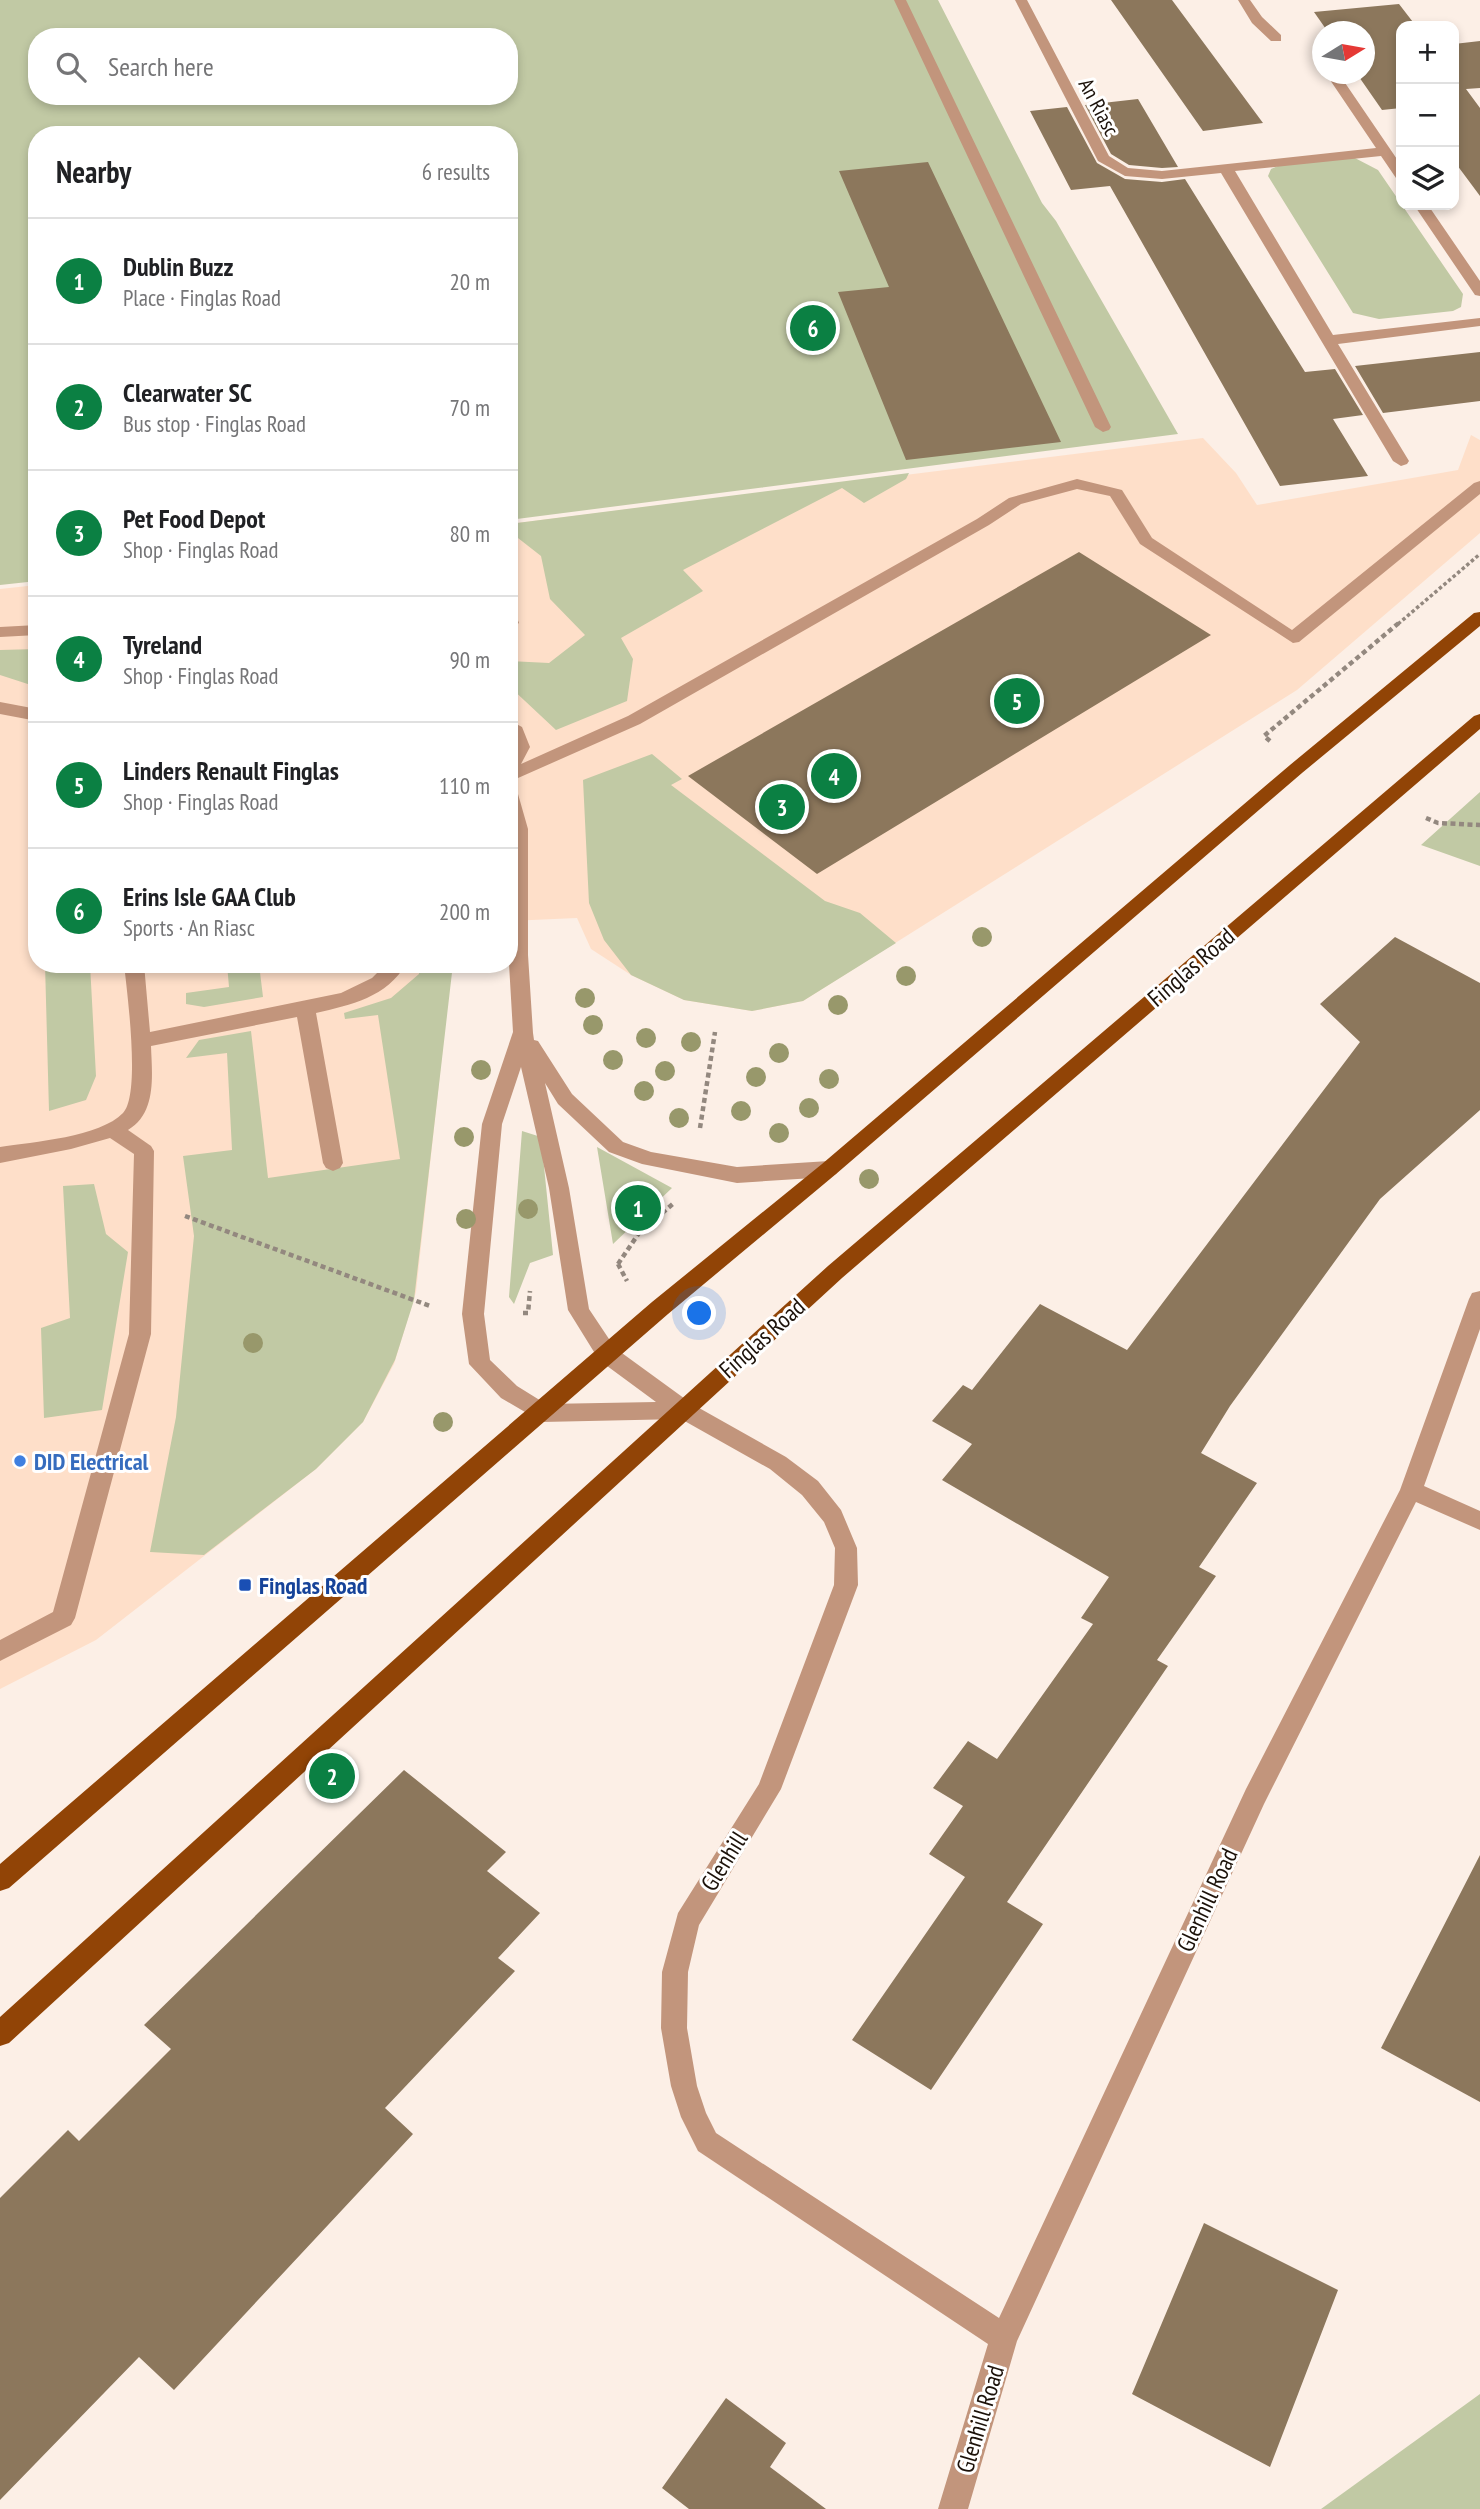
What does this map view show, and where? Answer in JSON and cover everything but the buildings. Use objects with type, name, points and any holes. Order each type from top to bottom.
[{"type":"main road","points":[[0,1880],[607,1354],[829,1169],[1296,769],[1480,617]]},
{"type":"main road","name":"Finglas Road","points":[[0,2034],[835,1272],[1480,720]]},
{"type":"street","points":[[900,0],[1103,427]]},
{"type":"street","name":"An Riasc","points":[[1021,0],[1103,158],[1125,172],[1162,174],[1385,151]]},
{"type":"street","points":[[1244,0],[1257,20],[1276,38]]},
{"type":"street","points":[[1340,84],[1396,168]]},
{"type":"street","points":[[1225,167],[1401,461]]},
{"type":"street","points":[[1424,210],[1480,292]]},
{"type":"street","points":[[1331,340],[1480,322]]},
{"type":"street","points":[[518,772],[634,720],[983,522],[1015,501],[1077,484],[1116,493],[1146,541],[1293,638],[1480,486]]},
{"type":"street","points":[[0,632],[28,630]]},
{"type":"street","points":[[0,708],[28,713]]},
{"type":"street","points":[[518,826],[518,955],[523,1033],[559,1188],[579,1310],[607,1354]]},
{"type":"street","points":[[0,1154],[67,1143],[111,1129],[134,1115],[142,1089],[135,973]]},
{"type":"street","points":[[139,1041],[362,995],[391,973]]},
{"type":"street","points":[[304,1008],[333,1163]]},
{"type":"street","points":[[523,1033],[565,1099],[616,1147],[649,1159],[737,1175],[829,1169]]},
{"type":"street","points":[[523,1033],[492,1125],[472,1314],[480,1364],[509,1392],[542,1413],[684,1410]]},
{"type":"street","points":[[0,1651],[62,1618],[140,1334],[144,1151],[111,1129]]},
{"type":"street","name":"Glenhill Road","points":[[953,2509],[1004,2338],[1255,1797],[1411,1490],[1480,1300]]},
{"type":"street","name":"Glenhill","points":[[607,1354],[684,1410],[778,1463],[810,1488],[833,1517],[846,1549],[846,1585],[769,1789],[687,1921],[675,1972],[674,2028],[684,2086],[694,2117],[707,2142],[1004,2338]]},
{"type":"street","points":[[1411,1490],[1480,1521]]},
{"type":"path","points":[[1264,736],[1480,554]]},
{"type":"path","points":[[699,1134],[715,1032]]},
{"type":"path","points":[[610,1265],[618,1264],[639,1233],[680,1198]]},
{"type":"path","points":[[186,1216],[424,1304]]},
{"type":"path","points":[[618,1264],[628,1283]]},
{"type":"shaded area","points":[[1471,435],[1480,440],[1480,533],[1297,690],[803,1001],[752,1011],[684,1000],[631,975],[591,949],[577,918],[518,921],[518,523],[1203,438],[1236,473],[1257,505],[1458,470]]},
{"type":"shaded area","points":[[28,586],[28,973],[451,973],[416,1292],[394,1364],[363,1422],[316,1469],[96,1640],[0,1689],[0,589]]},
{"type":"green space","points":[[0,0],[938,0],[1042,203],[1056,221],[1178,434],[518,519],[518,126],[28,126],[28,582],[0,585]]},
{"type":"green space","points":[[1353,157],[1378,170],[1396,196],[1396,210],[1405,210],[1463,294],[1461,307],[1453,311],[1379,319],[1353,313],[1268,176],[1271,169],[1280,165]]},
{"type":"green space","points":[[909,473],[906,479],[864,503],[842,488],[683,570],[703,591],[621,638],[633,659],[627,701],[556,730],[518,694],[518,661],[549,663],[585,635],[550,599],[541,556],[518,538],[518,523]]},
{"type":"green space","points":[[28,649],[28,684],[0,675],[0,650]]},
{"type":"green space","points":[[652,754],[682,779],[671,785],[825,901],[860,913],[896,943],[803,1001],[752,1011],[684,1000],[631,975],[604,940],[589,903],[583,780]]},
{"type":"green space","points":[[1480,792],[1480,866],[1421,845]]},
{"type":"green space","points":[[45,973],[90,973],[96,1076],[86,1100],[49,1111]]},
{"type":"green space","points":[[228,973],[260,973],[263,997],[204,1007],[186,1004],[186,993],[229,987]]},
{"type":"green space","points":[[452,973],[414,1300],[395,1360],[363,1422],[316,1469],[204,1555],[150,1552],[176,1417],[194,1236],[183,1156],[232,1150],[227,1053],[186,1058],[199,1040],[251,1031],[268,1178],[400,1159],[378,1015],[345,1019],[344,1013],[391,998],[419,974]]},
{"type":"green space","points":[[522,1131],[541,1137],[553,1255],[530,1263],[514,1304],[509,1297]]},
{"type":"green space","points":[[597,1147],[672,1188],[613,1244]]},
{"type":"green space","points":[[94,1184],[106,1234],[128,1252],[102,1410],[44,1418],[41,1328],[70,1318],[63,1186]]},
{"type":"green space","points":[[1480,2394],[1480,2509],[1321,2509]]},
{"type":"place","name":"Erins Isle GAA Club","points":[[813,328]]},
{"type":"place","name":"Linders Renault Finglas","points":[[1017,701]]},
{"type":"place","name":"Tyreland","points":[[834,776]]},
{"type":"place","name":"Pet Food Depot","points":[[782,807]]},
{"type":"place","name":"Dublin Buzz","points":[[638,1208]]},
{"type":"place","name":"DID Electrical","points":[[20,1461]]},
{"type":"place","name":"Finglas Road","points":[[245,1585]]},
{"type":"place","name":"Clearwater SC","points":[[332,1776]]}]
